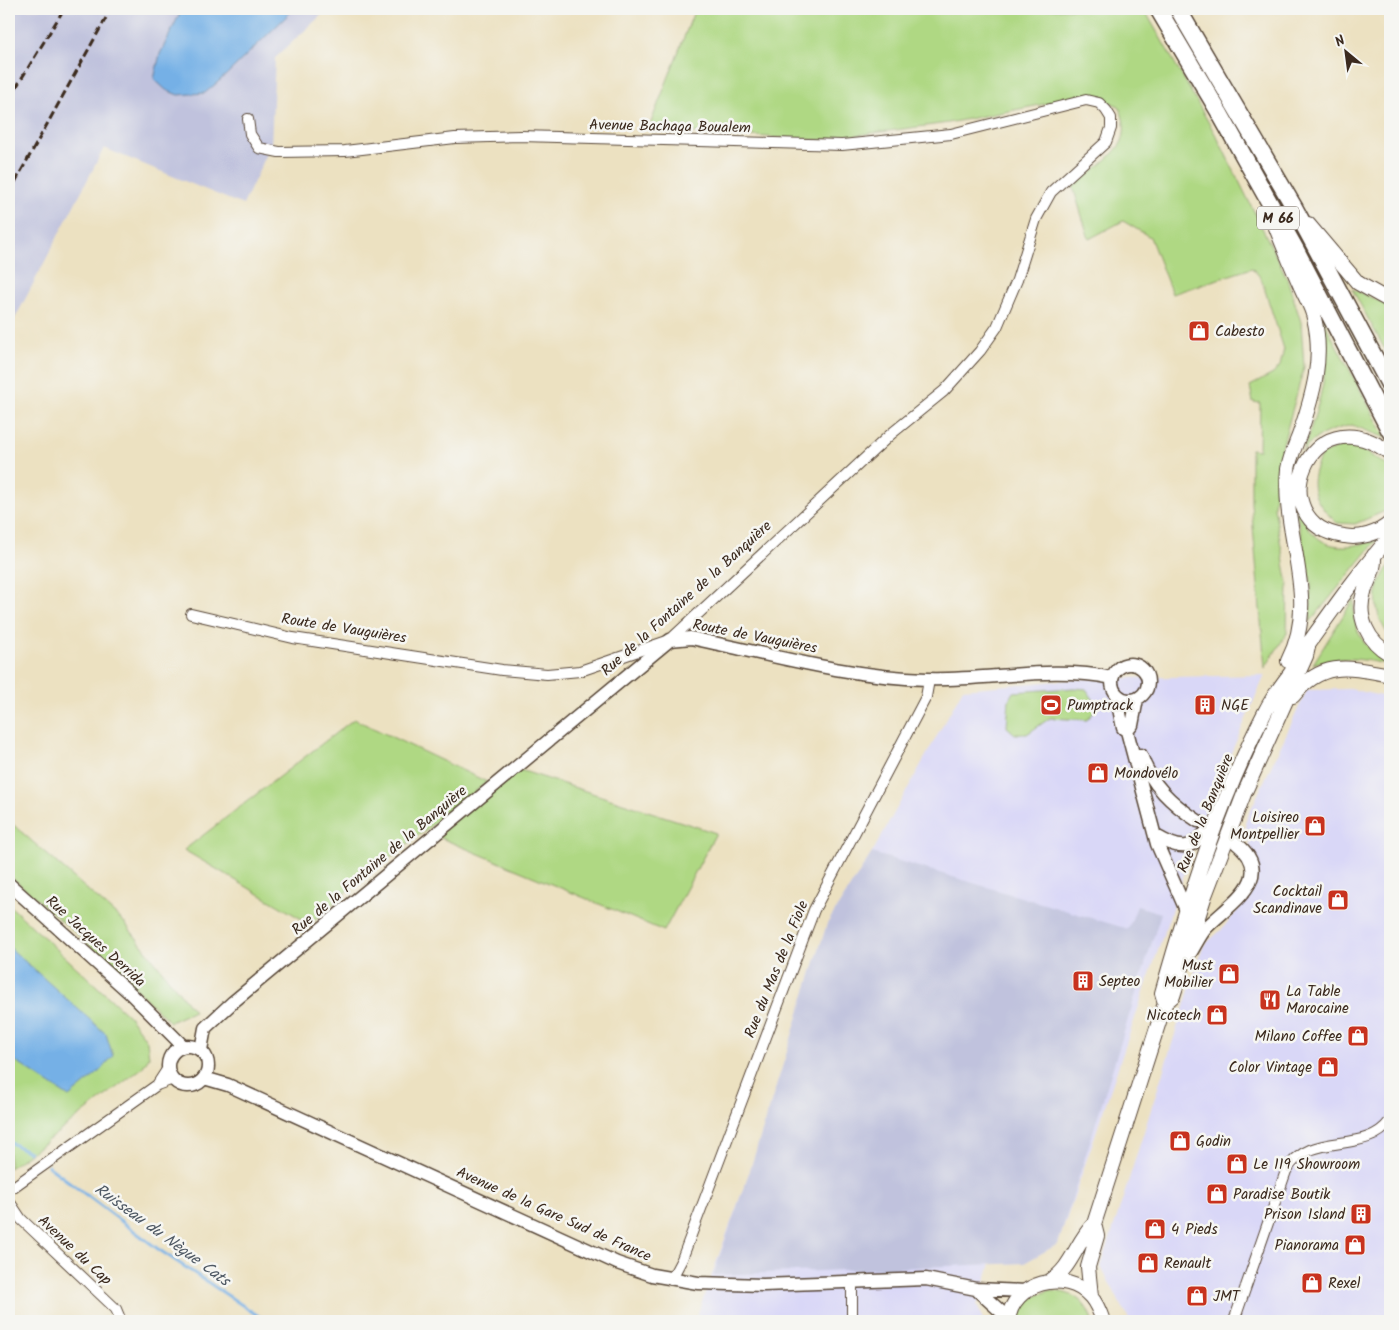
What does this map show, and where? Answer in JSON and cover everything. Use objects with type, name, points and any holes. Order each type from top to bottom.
[{"type":"highway","name":"M 66","points":[[1158,9],[1219,112],[1390,431]]},
{"type":"highway","name":"M 66","points":[[1178,9],[1294,207],[1390,386]]},
{"type":"main road","name":"M 66","points":[[1264,194],[1284,248],[1314,317],[1319,358],[1312,396],[1288,466],[1287,502],[1299,569],[1302,610],[1296,645],[1282,673],[1280,684]]},
{"type":"main road","name":"M 66","points":[[1294,207],[1347,273],[1369,290],[1390,301]]},
{"type":"main road","points":[[1390,453],[1369,440],[1355,436],[1340,436],[1324,443],[1310,454],[1302,469],[1299,485],[1302,503],[1307,515],[1313,523],[1329,534],[1349,537],[1363,536],[1376,532],[1390,523]]},
{"type":"main road","name":"Rue de la Banquière","points":[[1165,1004],[1162,993],[1186,910],[1217,822],[1264,714],[1280,684],[1290,674],[1301,654],[1308,647],[1345,592],[1390,537]]},
{"type":"main road","points":[[1374,555],[1375,568],[1364,592],[1362,618],[1372,640],[1390,654]]},
{"type":"main road","name":"Rue de la Banquière","points":[[1050,1281],[1058,1276],[1066,1267],[1085,1233],[1094,1224],[1165,1004],[1173,996],[1204,898],[1228,834],[1285,700],[1306,656],[1308,647]]},
{"type":"main road","points":[[1285,700],[1293,696],[1312,677],[1323,671],[1355,670],[1390,675]]},
{"type":"main road","name":"Rue de la Banquière","points":[[1090,1296],[1088,1267],[1097,1236],[1094,1224]]},
{"type":"main road","points":[[1008,1320],[1012,1308],[1026,1290],[1050,1281],[1072,1284],[1090,1296],[1099,1308],[1103,1321]]},
{"type":"street","name":"Avenue Bachaga Boualem","points":[[248,118],[250,134],[259,148],[279,152],[345,151],[455,138],[521,136],[842,145],[951,134],[1086,100],[1099,103],[1106,110]]},
{"type":"street","name":"Rue de la Fontaine de la Banquière","points":[[201,1050],[205,1028],[233,1002],[670,640],[891,434],[944,391],[980,351],[997,327],[1017,280],[1036,219],[1051,192],[1106,142],[1111,128],[1111,118],[1106,110]]},
{"type":"street","name":"Route de Vauguières","points":[[192,614],[294,638],[502,670],[547,674],[580,671],[670,640],[691,638],[844,670],[888,677],[928,680],[1078,672],[1112,678]]},
{"type":"street","points":[[1116,694],[1126,700],[1137,699],[1144,693],[1148,677],[1141,667],[1129,664],[1118,668],[1112,678],[1113,690],[1116,694],[1123,728],[1127,731],[1156,836],[1186,910]]},
{"type":"street","name":"Rue du Mas de la Fiole","points":[[672,1280],[682,1259],[814,910],[926,697],[928,680]]},
{"type":"street","points":[[1127,731],[1132,725],[1137,699]]},
{"type":"street","points":[[1131,746],[1140,753],[1146,768],[1162,793],[1198,821]]},
{"type":"street","points":[[1156,836],[1176,846],[1191,846],[1198,842],[1204,832],[1217,822]]},
{"type":"street","points":[[1188,953],[1192,952],[1206,928],[1237,900],[1249,886],[1252,875],[1251,862],[1244,850],[1235,842]]},
{"type":"street","points":[[1162,854],[1176,846]]},
{"type":"street","name":"Rue Jacques Derrida","points":[[9,884],[131,994],[183,1046]]},
{"type":"street","name":"Rue Jacques Derrida","points":[[160,1023],[171,1068]]},
{"type":"street","points":[[9,1190],[157,1085],[171,1068],[183,1046],[201,1050],[208,1060],[206,1073],[192,1085],[185,1086],[171,1068]]},
{"type":"street","name":"Avenue de la Gare Sud de France","points":[[206,1073],[228,1085],[617,1263],[672,1280],[717,1284],[926,1279],[976,1289],[1026,1290]]},
{"type":"street","points":[[1234,1321],[1286,1170],[1292,1160],[1304,1151],[1371,1137],[1380,1132],[1390,1121]]},
{"type":"street","name":"Avenue du Cap","points":[[9,1201],[21,1219],[116,1308],[121,1321]]},
{"type":"street","points":[[852,1281],[852,1321]]},
{"type":"street","points":[[976,1289],[1008,1320]]},
{"type":"shaded area","points":[[12,9],[328,9],[275,58],[271,145],[243,205],[104,148],[9,330],[9,14]]},
{"type":"shaded area","points":[[1265,675],[1204,815],[1058,1244],[1024,1263],[991,1264],[977,1305],[983,1321],[695,1321],[750,1170],[827,924],[872,853],[963,689],[1080,679]]},
{"type":"shaded area","points":[[1350,689],[1390,698],[1390,1321],[1130,1321],[1101,1267],[1203,946],[1221,930],[1248,898],[1257,881],[1245,822],[1307,690]]},
{"type":"shaded area","points":[[872,853],[1128,929],[1137,906],[1161,913],[1058,1244],[1024,1263],[713,1275],[750,1170],[827,924]]},
{"type":"green space","points":[[695,9],[1144,9],[1218,139],[1287,278],[1301,322],[1304,367],[1277,466],[1274,507],[1288,585],[1287,633],[1265,668],[1251,503],[1251,449],[1259,450],[1260,403],[1253,402],[1250,386],[1273,374],[1280,366],[1284,349],[1261,278],[1252,268],[1172,294],[1150,237],[1123,221],[1089,239],[1073,187],[1107,159],[1122,141],[1124,128],[1119,106],[1091,95],[948,123],[820,140],[648,130]]},
{"type":"green space","points":[[1352,289],[1390,306],[1390,359]]},
{"type":"green space","points":[[1322,318],[1386,438],[1352,425],[1323,434],[1312,442],[1302,454],[1318,403],[1325,371],[1325,336]]},
{"type":"green space","points":[[1345,445],[1354,445],[1390,467],[1390,509],[1355,524],[1337,523],[1322,507],[1314,492],[1314,475],[1322,454]]},
{"type":"green space","points":[[1293,497],[1307,525],[1314,535],[1323,541],[1333,545],[1345,546],[1377,540],[1310,622],[1311,583]]},
{"type":"green space","points":[[1390,565],[1390,637],[1380,619],[1376,601],[1380,583]]},
{"type":"green space","points":[[1354,598],[1355,619],[1360,636],[1372,650],[1390,661],[1390,665],[1352,659],[1323,661],[1313,664]]},
{"type":"green space","name":"Pumptrack","points":[[1086,689],[1093,699],[1095,711],[1087,720],[1050,718],[1027,734],[1015,734],[1007,727],[1009,699],[1013,692]]},
{"type":"green space","points":[[354,719],[487,782],[351,888],[310,924],[184,850]]},
{"type":"green space","points":[[517,769],[716,833],[664,931],[436,836]]},
{"type":"green space","points":[[9,821],[123,921],[194,1011],[170,1022],[88,944],[9,875]]},
{"type":"green space","points":[[9,905],[129,1016],[147,1041],[149,1057],[142,1068],[9,1168]]},
{"type":"green space","points":[[1049,1291],[1057,1291],[1076,1298],[1086,1307],[1092,1321],[1017,1321],[1024,1305],[1037,1295]]},
{"type":"water","points":[[182,9],[294,9],[205,93],[178,95],[166,90],[154,79],[160,54]]},
{"type":"water","points":[[9,947],[106,1034],[113,1056],[97,1074],[69,1097],[9,1057]]},
{"type":"waterway","name":"Ruisseau du Nègue Cats","points":[[9,1142],[29,1152]]},
{"type":"waterway","name":"Ruisseau du Nègue Cats","points":[[48,1166],[158,1249],[266,1321]]},
{"type":"railway","points":[[9,99],[64,9]]},
{"type":"railway","points":[[9,193],[111,9]]},
{"type":"place","name":"Cabesto","points":[[1199,331]]},
{"type":"place","name":"Pumptrack","points":[[1051,705]]},
{"type":"place","name":"NGE","points":[[1205,705]]},
{"type":"place","name":"Mondovélo","points":[[1098,773]]},
{"type":"place","name":"Loisireo Montpellier","points":[[1315,826]]},
{"type":"place","name":"Cocktail Scandinave","points":[[1338,900]]},
{"type":"place","name":"Must Mobilier","points":[[1229,974]]},
{"type":"place","name":"Septeo","points":[[1083,981]]},
{"type":"place","name":"La Table Marocaine","points":[[1270,1000]]},
{"type":"place","name":"Nicotech","points":[[1217,1015]]},
{"type":"place","name":"Milano Coffee","points":[[1358,1036]]},
{"type":"place","name":"Color Vintage","points":[[1328,1067]]},
{"type":"place","name":"Godin","points":[[1180,1141]]},
{"type":"place","name":"Le 119 Showroom","points":[[1237,1164]]},
{"type":"place","name":"Paradise Boutik","points":[[1217,1194]]},
{"type":"place","name":"Prison Island","points":[[1361,1214]]},
{"type":"place","name":"4 Pieds","points":[[1155,1229]]},
{"type":"place","name":"Pianorama","points":[[1355,1245]]},
{"type":"place","name":"Renault","points":[[1148,1263]]},
{"type":"place","name":"Rexel","points":[[1312,1283]]},
{"type":"place","name":"JMT","points":[[1197,1296]]}]
